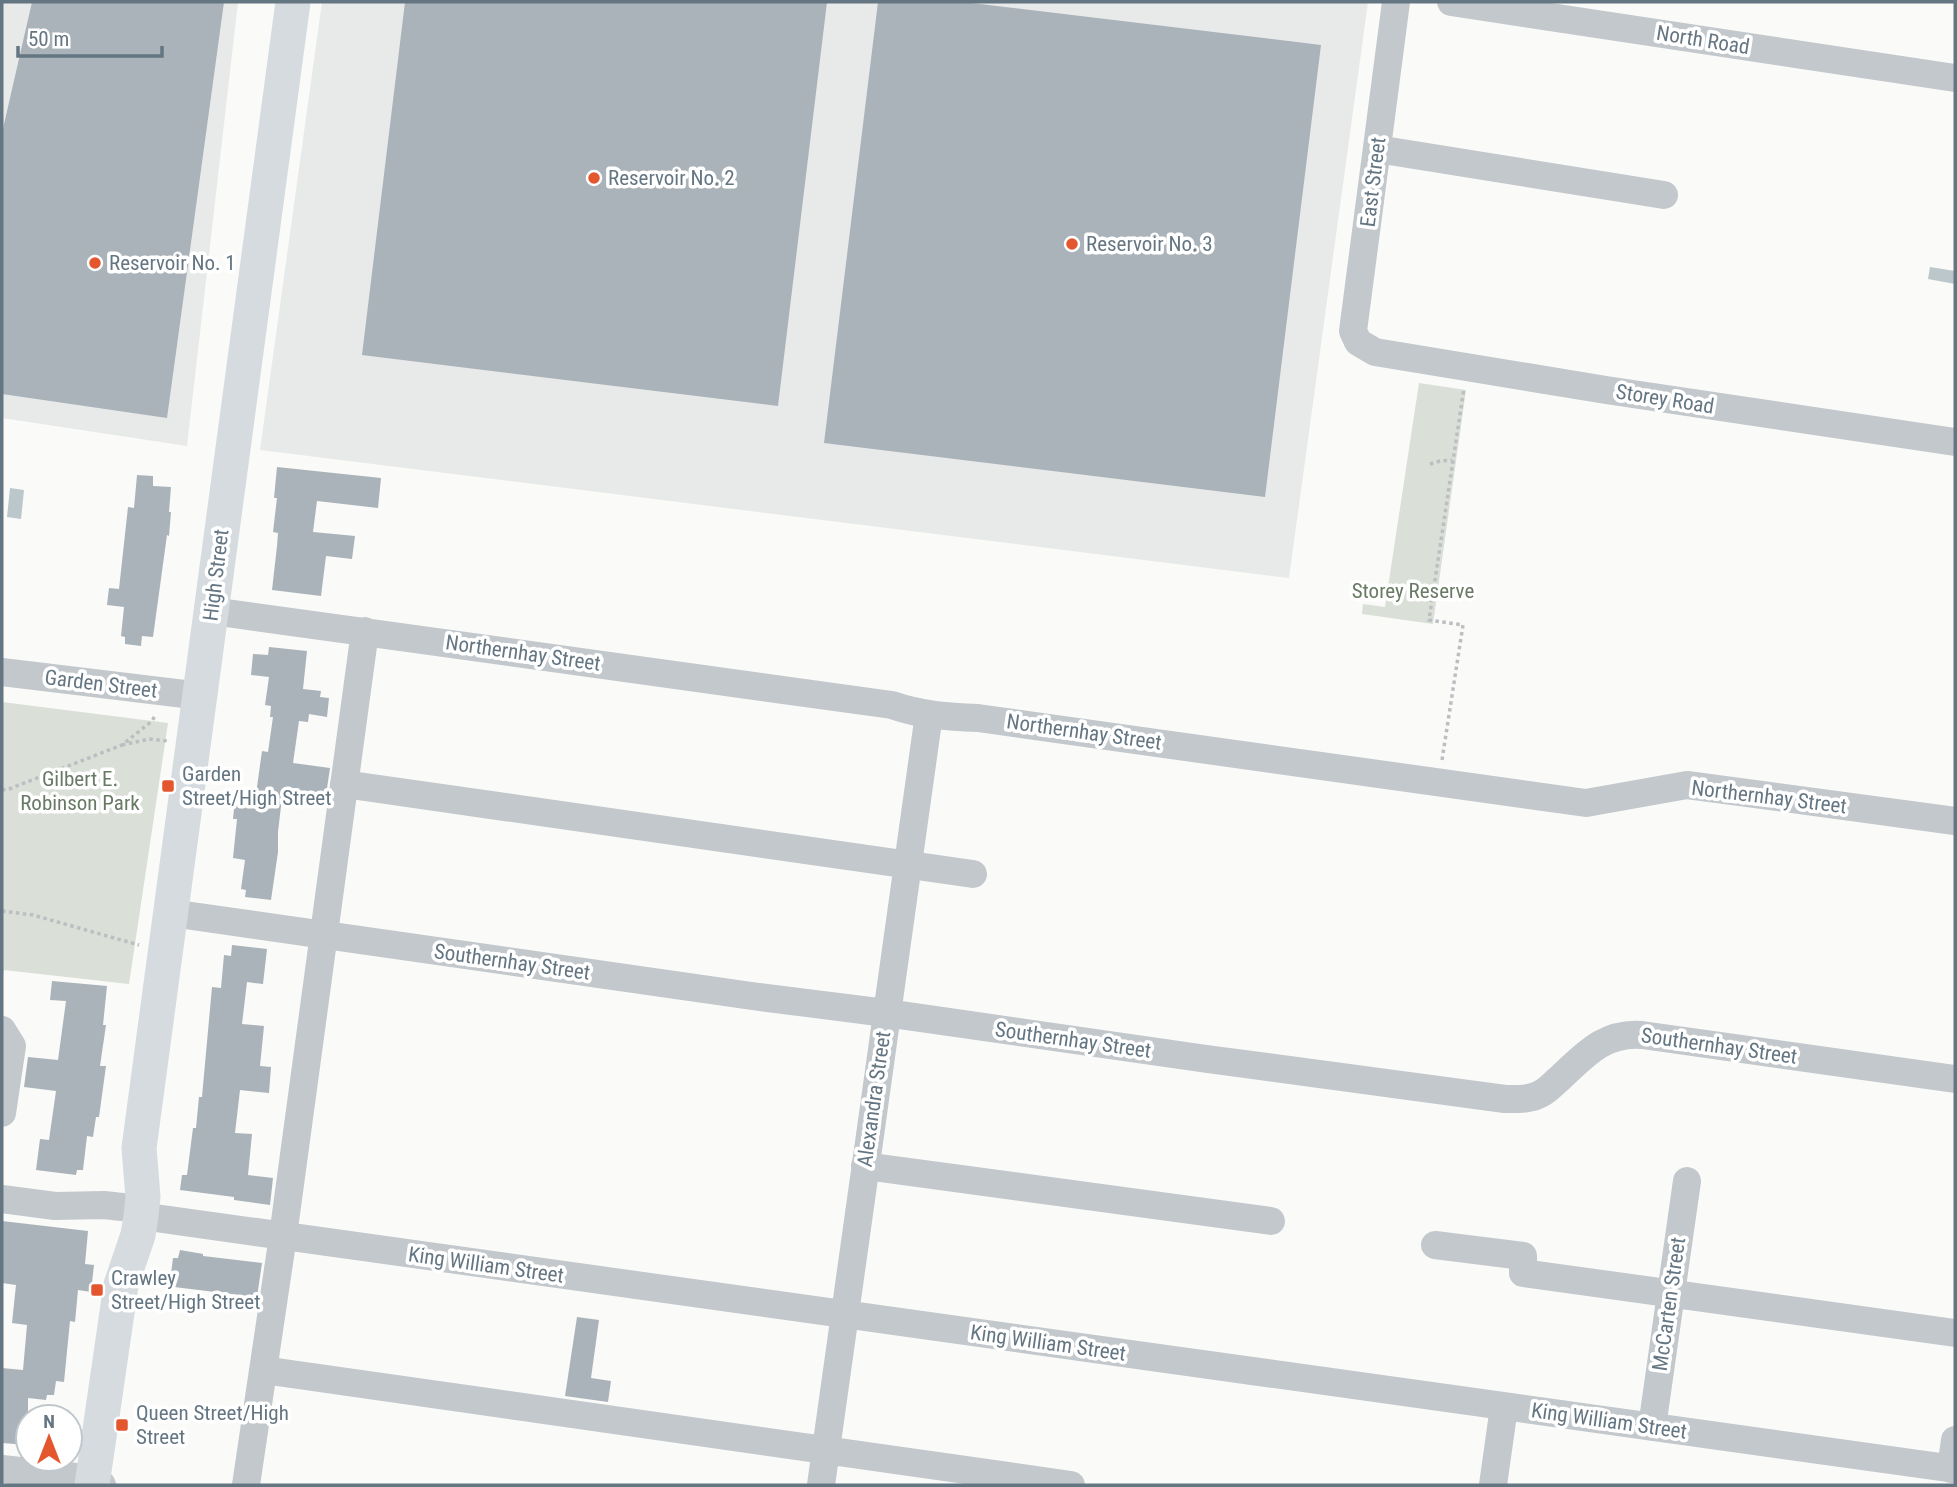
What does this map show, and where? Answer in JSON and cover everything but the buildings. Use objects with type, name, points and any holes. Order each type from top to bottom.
[{"type":"main road","name":"High Street","points":[[96,1484],[121,1285],[138,1235],[127,1215],[143,1197],[139,1148],[171,913],[184,694],[212,611],[293,2]]},
{"type":"street","name":"East Street","points":[[1375,352],[1357,342],[1353,331],[1396,2]]},
{"type":"street","name":"North Road","points":[[1451,2],[1955,78]]},
{"type":"street","points":[[1377,149],[1664,195]]},
{"type":"street","name":"Storey Road","points":[[1375,352],[1955,443]]},
{"type":"street","name":"Northernhay Street","points":[[212,611],[892,705],[929,714],[978,718],[1587,803],[1687,785],[1955,821]]},
{"type":"street","points":[[246,1485],[283,1236],[365,631]]},
{"type":"street","name":"Garden Street","points":[[2,672],[184,694]]},
{"type":"street","name":"Alexandra Street","points":[[821,1485],[929,714]]},
{"type":"street","points":[[344,784],[973,874]]},
{"type":"street","name":"Southernhay Street","points":[[171,913],[1505,1099],[1523,1100],[1542,1093],[1594,1047],[1616,1036],[1633,1034],[1955,1079]]},
{"type":"street","points":[[2,1030],[12,1046],[2,1113]]},
{"type":"street","points":[[865,1166],[1271,1221]]},
{"type":"street","name":"McCarten Street","points":[[1652,1427],[1686,1181]]},
{"type":"street","name":"King William Street","points":[[2,1199],[1953,1469]]},
{"type":"street","points":[[1435,1245],[1523,1256],[1523,1273],[1955,1333]]},
{"type":"street","points":[[263,1370],[1071,1485]]},
{"type":"street","points":[[1493,1485],[1504,1407]]},
{"type":"street","points":[[1953,1469],[1955,1440]]},
{"type":"street","points":[[2,1469],[76,1477],[96,1484]]},
{"type":"path","points":[[1438,782],[1463,625],[1429,620],[1464,386]]},
{"type":"path","points":[[1430,464],[1452,460]]},
{"type":"path","points":[[121,745],[184,694]]},
{"type":"path","points":[[2,790],[121,745],[149,739],[168,741]]},
{"type":"path","points":[[2,911],[33,915],[140,946]]},
{"type":"shaded area","name":"Reservoir No. 1","points":[[2,2],[238,2],[187,446],[2,418]]},
{"type":"shaded area","points":[[322,2],[1368,2],[1289,578],[260,450]]},
{"type":"shaded area","points":[[1930,267],[1955,271],[1955,284],[1928,279]]},
{"type":"shaded area","points":[[10,488],[24,490],[21,519],[7,517]]},
{"type":"green space","name":"Storey Reserve","points":[[1419,383],[1466,390],[1433,624],[1362,614],[1363,604],[1385,607]]},
{"type":"green space","name":"Gilbert E. Robinson Park","points":[[2,702],[168,723],[129,984],[4,970],[2,983]]},
{"type":"place","name":"Reservoir No. 2","points":[[594,178]]},
{"type":"place","name":"Reservoir No. 3","points":[[1072,244]]},
{"type":"place","name":"Reservoir No. 1","points":[[95,263]]},
{"type":"place","name":"Garden Street/High Street","points":[[168,786]]},
{"type":"place","name":"Crawley Street/High Street","points":[[97,1290]]},
{"type":"place","name":"Queen Street/High Street","points":[[122,1425]]}]
